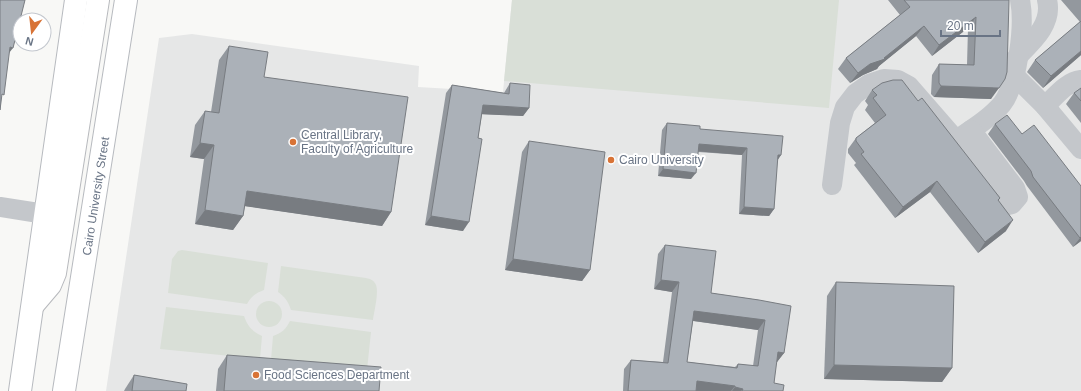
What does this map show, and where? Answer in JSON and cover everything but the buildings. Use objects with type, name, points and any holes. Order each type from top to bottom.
[{"type":"main road","points":[[20,391],[76,0]]},
{"type":"main road","points":[[33,305],[50,285],[55,273],[98,0]]},
{"type":"main road","name":"Cairo University Street","points":[[64,391],[126,0]]},
{"type":"street","points":[[964,135],[994,113],[1003,102],[1010,89],[1016,66],[1022,24],[1020,0]]},
{"type":"street","points":[[1016,66],[1045,24],[1048,14],[1047,0]]},
{"type":"street","points":[[1016,66],[1081,149]]},
{"type":"street","points":[[832,185],[840,123],[845,107],[855,94],[869,84],[884,79],[898,80],[909,86],[964,135],[1003,188]]},
{"type":"street","points":[[1046,106],[1065,87],[1081,80]]},
{"type":"street","points":[[0,207],[45,214]]},
{"type":"shaded area","name":"Cairo University","points":[[512,0],[1081,0],[1081,391],[106,391],[159,38],[192,34],[419,66],[418,87],[503,92]]},
{"type":"shaded area","points":[[512,0],[839,0],[829,108],[504,81]]},
{"type":"shaded area","points":[[182,250],[268,263],[264,290],[254,295],[247,304],[168,293],[172,259],[178,251]]},
{"type":"shaded area","points":[[281,266],[372,280],[377,288],[373,320],[291,310],[289,304],[278,292]]},
{"type":"shaded area","points":[[269,301],[278,305],[282,314],[278,323],[269,327],[260,323],[256,314],[260,305]]},
{"type":"shaded area","points":[[166,307],[244,316],[251,328],[262,336],[260,359],[160,349]]},
{"type":"shaded area","points":[[290,321],[371,332],[367,370],[271,360],[273,336],[279,334]]},
{"type":"place","name":"Central Library, Faculty of Agriculture","points":[[293,142]]},
{"type":"place","name":"Cairo University","points":[[611,160]]},
{"type":"place","name":"Food Sciences Department","points":[[256,375]]}]
